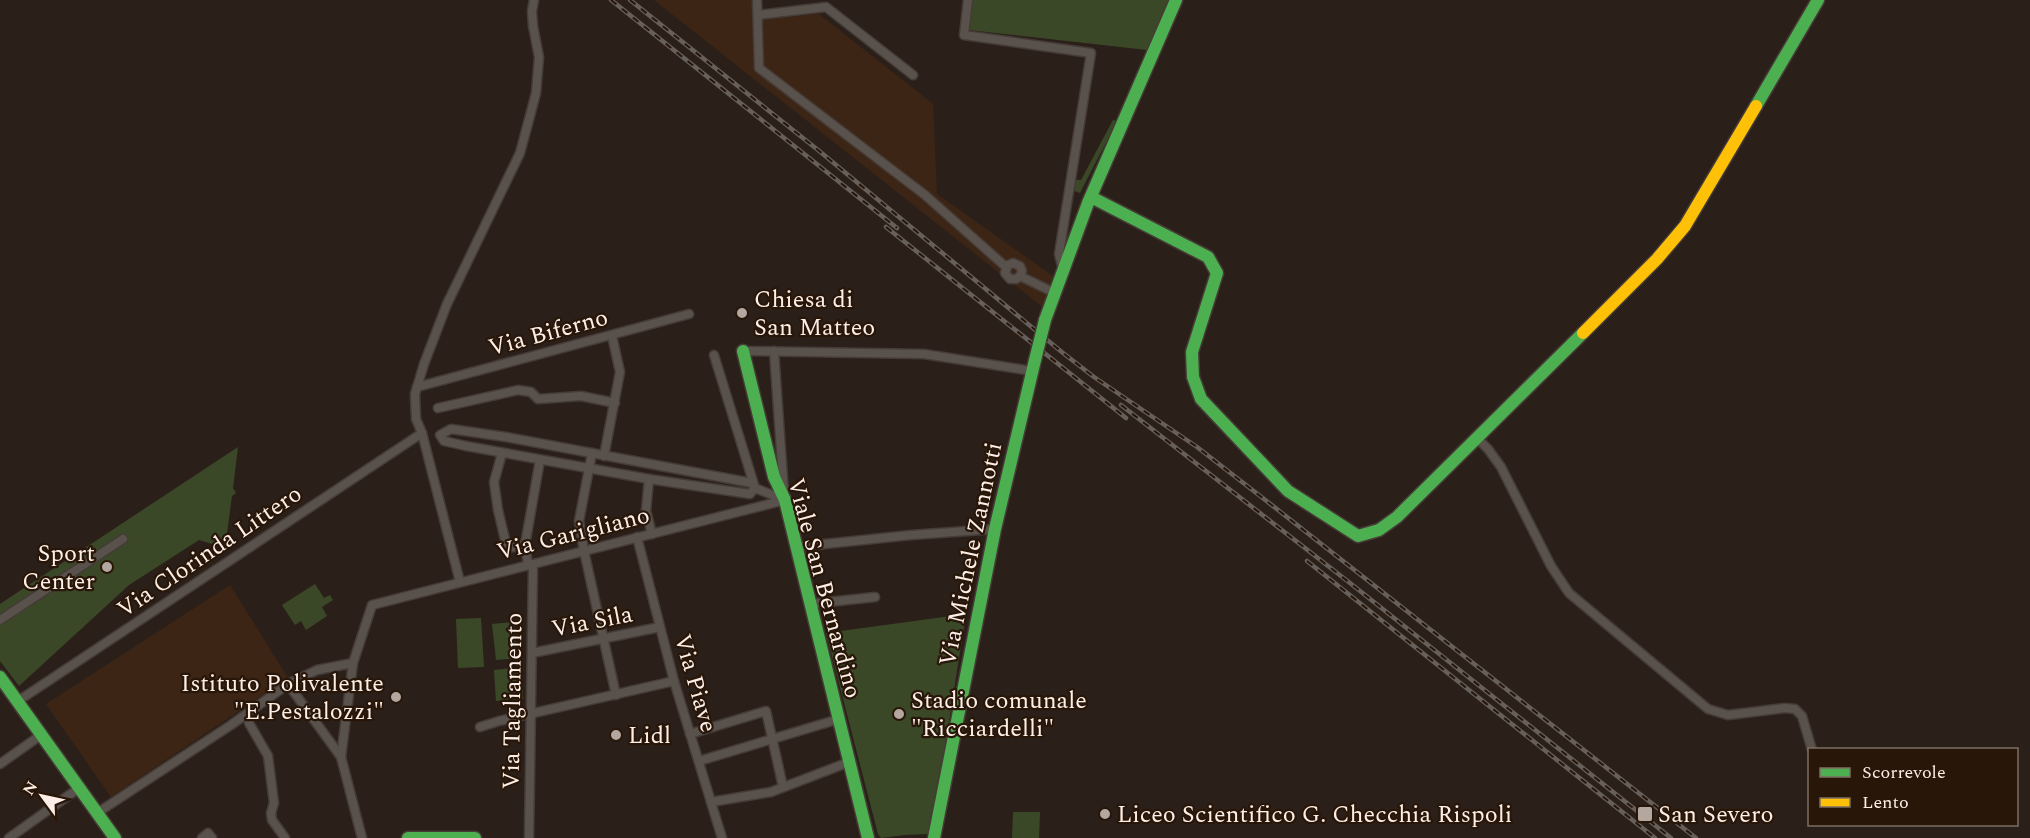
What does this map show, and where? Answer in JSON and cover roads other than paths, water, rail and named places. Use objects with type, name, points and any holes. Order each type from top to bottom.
[{"type":"street","points":[[460,582],[423,433],[416,419],[415,394],[423,364],[447,304],[520,153],[536,93],[539,57],[533,26],[534,0]]},
{"type":"street","points":[[757,0],[759,68],[925,195],[1006,267],[1013,263],[1018,264],[1022,271],[1020,276],[1055,293]]},
{"type":"street","points":[[968,0],[964,35],[1091,53],[1059,254],[1064,270]]},
{"type":"street","name":"Via Michele Zannotti","points":[[925,838],[935,833],[995,529],[1045,320],[1091,197],[1176,0]]},
{"type":"street","points":[[1091,197],[1208,257],[1217,273],[1192,352],[1191,365],[1195,388],[1202,399],[1288,491],[1358,536],[1371,534],[1397,518],[1657,259],[1685,226],[1818,0]]},
{"type":"street","points":[[758,15],[826,3],[913,75]]},
{"type":"street","name":"Via Biferno","points":[[417,387],[688,314]]},
{"type":"street","points":[[604,456],[620,372],[612,336]]},
{"type":"street","points":[[743,351],[924,354],[1033,365]]},
{"type":"street","name":"Viale San Bernardino","points":[[743,351],[774,477],[785,500],[869,837]]},
{"type":"street","points":[[423,433],[440,435],[451,429],[592,453],[753,485],[785,500],[774,351]]},
{"type":"street","points":[[440,435],[444,441],[502,453],[750,494],[753,485],[714,355]]},
{"type":"street","points":[[438,408],[518,390],[531,392],[538,399],[581,396],[615,404]]},
{"type":"street","name":"Via Clorinda Littero","points":[[18,701],[423,433]]},
{"type":"street","points":[[1477,438],[1501,467],[1551,566],[1569,593],[1708,709],[1728,716],[1785,708],[1796,709],[1802,716],[1811,748]]},
{"type":"street","points":[[502,453],[494,482],[507,548],[525,545]]},
{"type":"street","points":[[592,453],[579,521],[616,695]]},
{"type":"street","name":"Via Tagliamento","points":[[529,838],[531,564],[525,545],[540,460]]},
{"type":"street","points":[[649,479],[646,511],[652,534]]},
{"type":"street","name":"Via Garigliano","points":[[354,663],[372,605],[785,500]]},
{"type":"street","points":[[796,547],[995,529]]},
{"type":"street","name":"Via Piave","points":[[637,537],[674,681],[723,838]]},
{"type":"street","points":[[0,620],[123,539]]},
{"type":"street","points":[[810,604],[875,597]]},
{"type":"street","name":"Via Sila","points":[[532,653],[660,627]]},
{"type":"street","points":[[98,813],[231,725],[288,684],[317,670],[354,663],[341,757]]},
{"type":"street","points":[[0,677],[98,813],[109,836]]},
{"type":"street","points":[[480,727],[674,681]]},
{"type":"street","points":[[288,684],[341,757],[362,838]]},
{"type":"street","points":[[690,734],[766,711],[783,787]]},
{"type":"street","points":[[699,761],[839,719]]},
{"type":"street","points":[[249,723],[268,756],[274,803],[271,813],[272,820],[285,838]]},
{"type":"street","points":[[0,764],[41,735]]},
{"type":"street","points":[[711,802],[771,792],[849,762]]},
{"type":"street","points":[[11,838],[80,788]]},
{"type":"street","points":[[202,838],[208,833],[212,838]]},
{"type":"street","points":[[408,838],[475,838]]},
{"type":"railway","points":[[611,0],[897,228]]},
{"type":"railway","points":[[630,0],[818,150],[1063,353],[1094,377],[1197,447],[1696,838]]},
{"type":"railway","points":[[886,227],[1126,418]]},
{"type":"railway","points":[[1121,405],[1671,838]]},
{"type":"railway","points":[[1307,561],[1655,838]]},
{"type":"place","name":"Chiesa di San Matteo","points":[[742,313]]},
{"type":"place","name":"Sport Center","points":[[107,567]]},
{"type":"place","name":"Istituto Polivalente \"E.Pestalozzi\"","points":[[396,697]]},
{"type":"place","name":"Stadio comunale \"Ricciardelli\"","points":[[899,714]]},
{"type":"place","name":"Lidl","points":[[616,735]]},
{"type":"place","name":"Liceo Scientifico G. Checchia Rispoli","points":[[1105,814]]},
{"type":"place","name":"San Severo","points":[[1645,814]]}]
